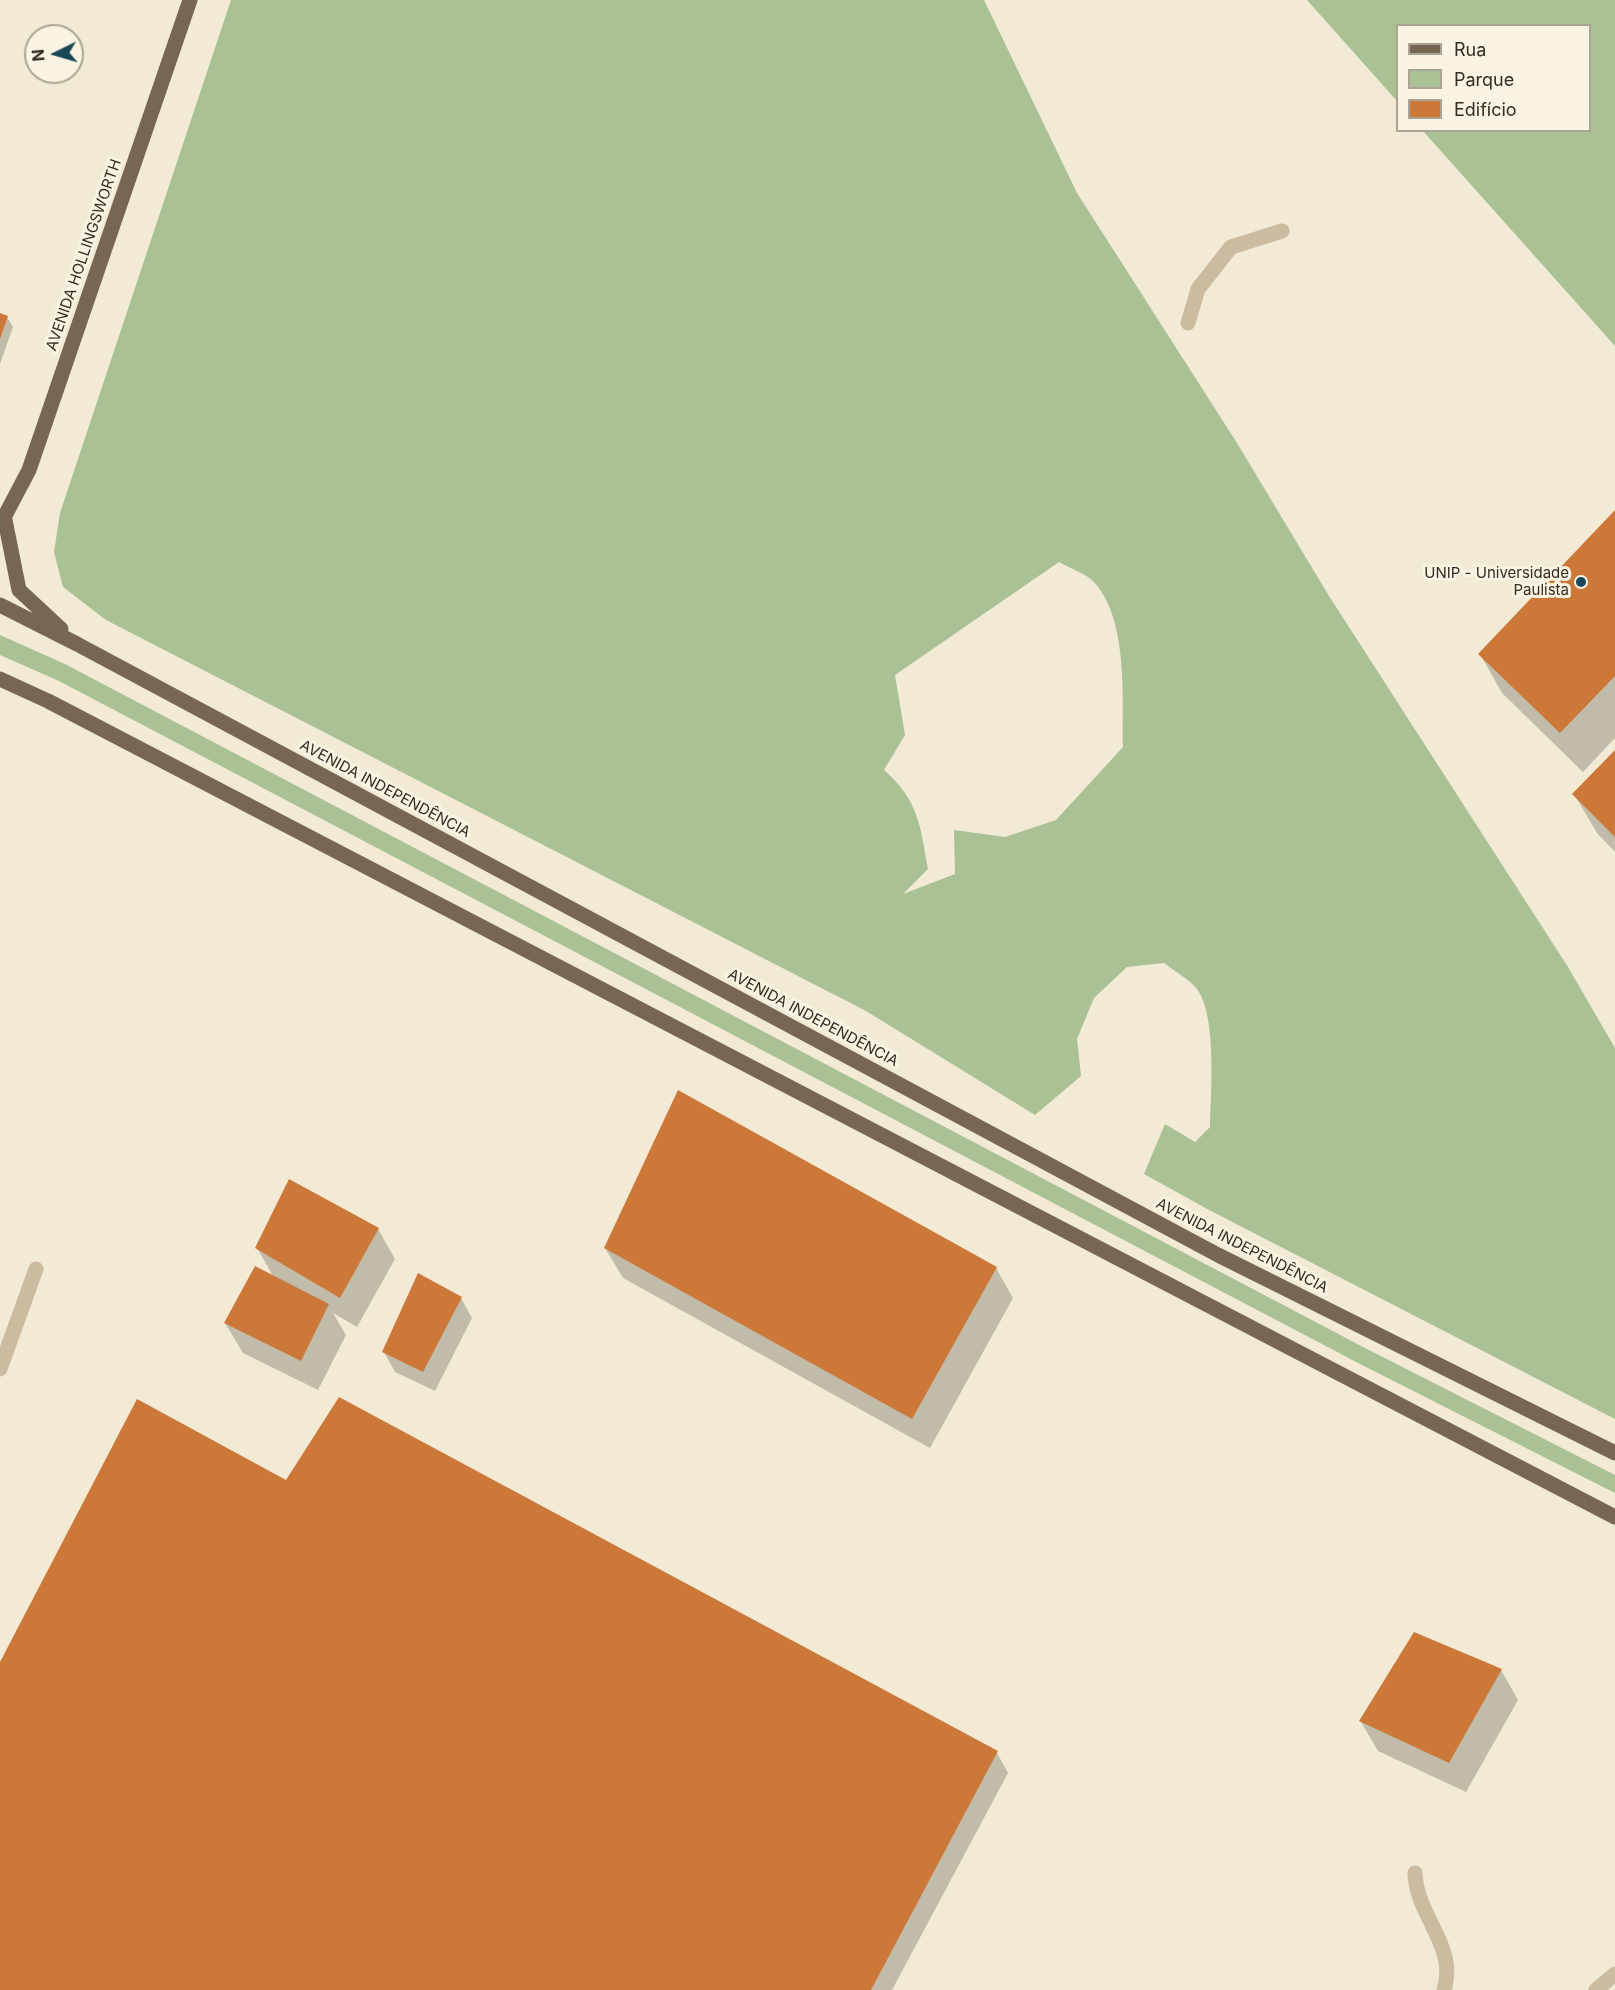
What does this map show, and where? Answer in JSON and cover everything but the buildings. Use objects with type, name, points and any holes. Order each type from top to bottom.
[{"type":"main road","name":"AVENIDA HOLLINGSWORTH","points":[[77,644],[19,590],[2,523],[29,470],[190,0]]},
{"type":"main road","name":"AVENIDA INDEPENDÊNCIA","points":[[0,605],[77,644],[1218,1255],[1615,1453]]},
{"type":"main road","points":[[0,679],[80,717],[1615,1517]]},
{"type":"street","points":[[1188,323],[1198,289],[1231,247],[1282,231]]},
{"type":"street","points":[[0,1369],[36,1269]]},
{"type":"street","points":[[1416,1873],[1416,1888],[1445,1950],[1449,1975],[1444,1990]]},
{"type":"street","points":[[1596,1990],[1615,1974]]},
{"type":"green space","points":[[231,0],[984,0],[1077,193],[1237,443],[1329,596],[1568,967],[1615,1048],[1615,1419],[1211,1211],[1144,1174],[1165,1124],[1195,1142],[1210,1127],[1212,1076],[1208,1018],[1194,985],[1164,963],[1127,967],[1094,998],[1077,1039],[1081,1076],[1035,1115],[866,1011],[106,620],[63,587],[54,552],[60,513]],"holes":[[[1059,562],[1092,580],[1104,596],[1112,615],[1118,636],[1123,682],[1123,747],[1056,820],[1005,837],[954,830],[955,874],[903,894],[928,869],[920,827],[911,803],[905,792],[884,770],[905,735],[895,675]]]},
{"type":"green space","points":[[1307,0],[1615,0],[1615,346],[1424,132],[1591,132],[1591,24],[1396,24],[1396,100]]},
{"type":"green space","points":[[0,635],[65,664],[1365,1348],[1615,1475],[1615,1493],[1360,1364],[59,681],[0,655]]},
{"type":"place","name":"UNIP - Universidade Paulista","points":[[1581,582]]}]
